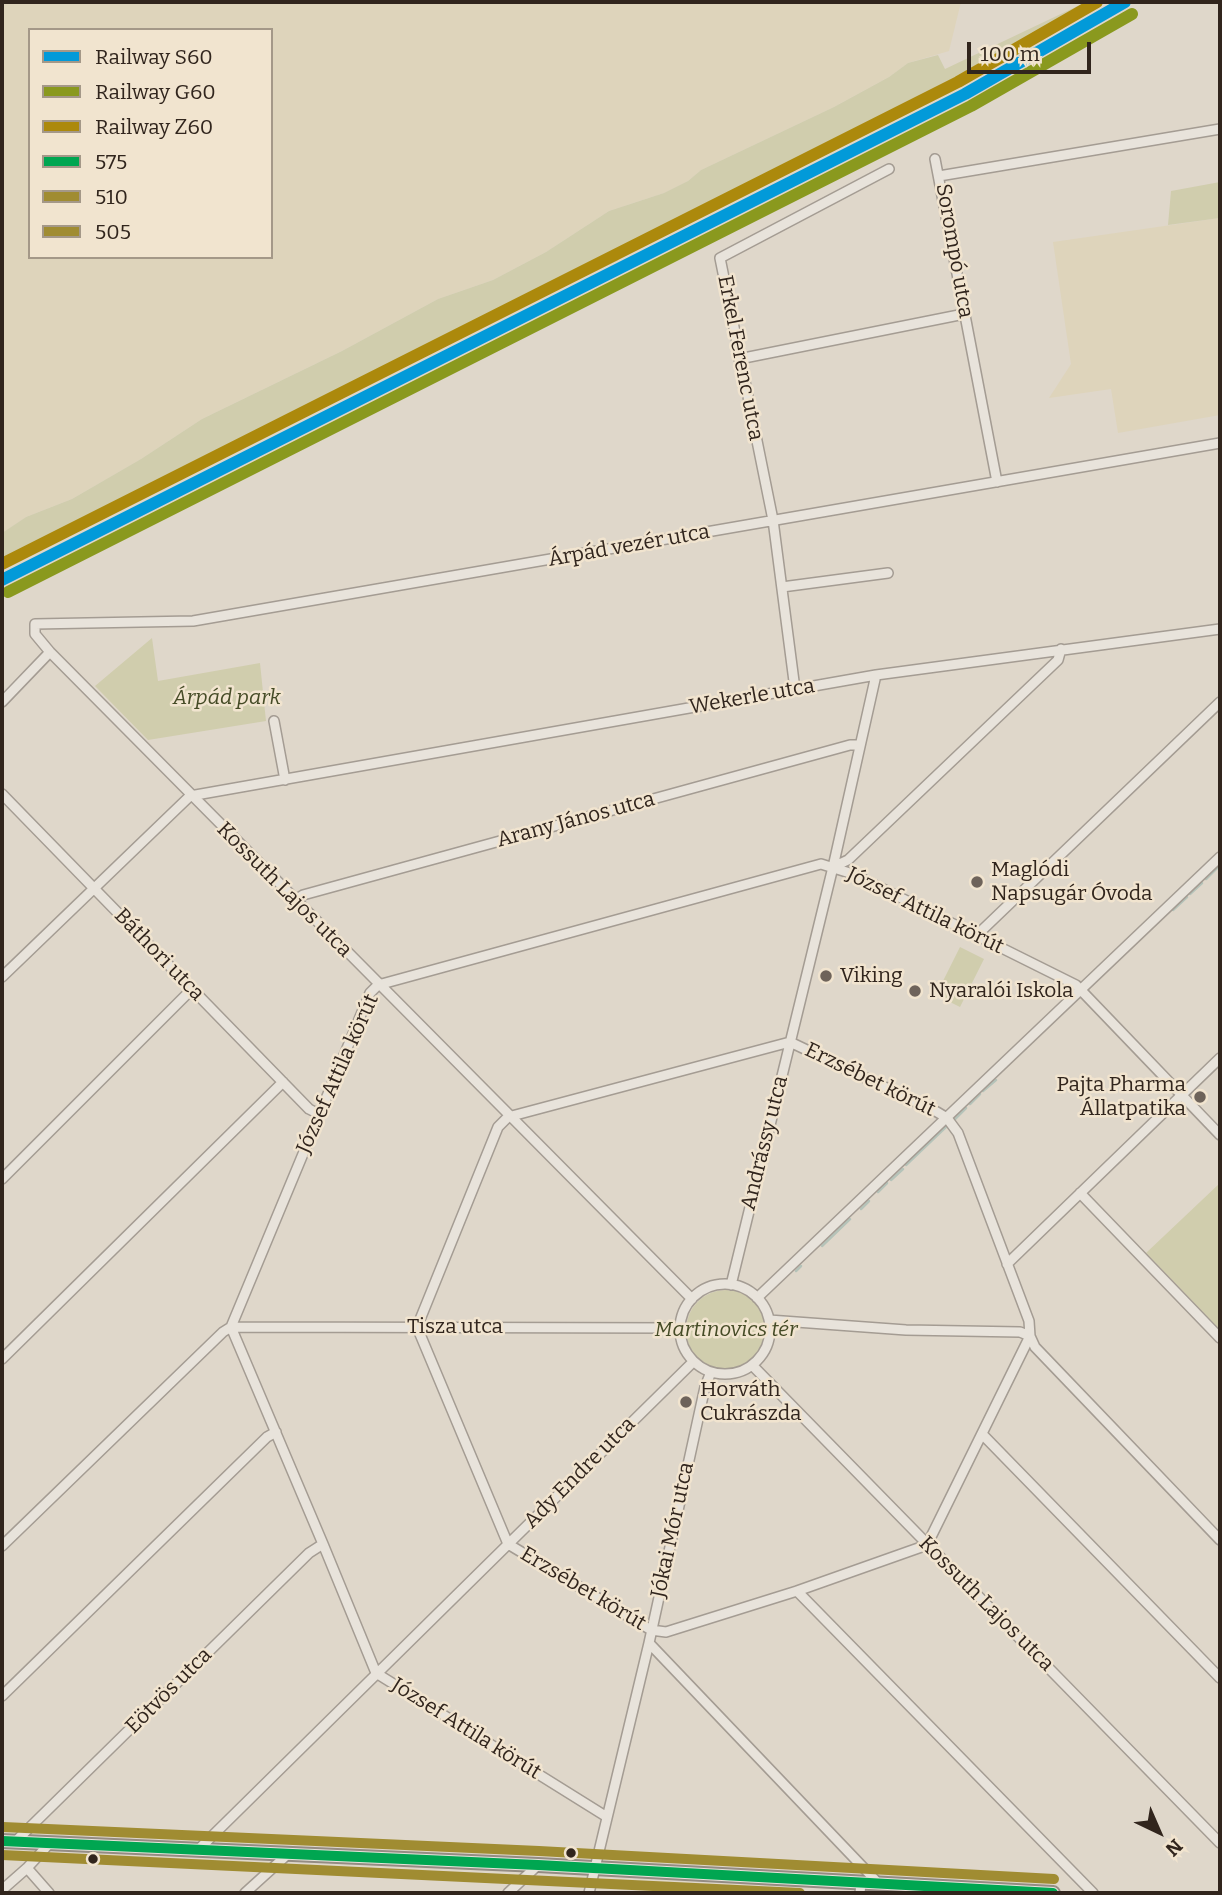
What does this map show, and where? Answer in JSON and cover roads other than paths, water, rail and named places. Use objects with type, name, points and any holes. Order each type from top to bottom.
[{"type":"main road","points":[[2,1841],[595,1868],[861,1888],[879,1884],[1054,1893]]},
{"type":"street","name":"Sorompó utca","points":[[998,482],[939,176],[1220,129]]},
{"type":"street","points":[[935,159],[939,176]]},
{"type":"street","name":"Erkel Ferenc utca","points":[[795,689],[773,520],[720,258],[889,169]]},
{"type":"street","points":[[739,359],[964,314]]},
{"type":"street","name":"Árpád vezér utca","points":[[35,624],[193,621],[1220,443]]},
{"type":"street","points":[[782,587],[888,573]]},
{"type":"street","name":"Kossuth Lajos utca","points":[[35,624],[35,634],[50,652],[190,796],[692,1299]]},
{"type":"street","name":"Wekerle utca","points":[[190,796],[876,675],[1220,629]]},
{"type":"street","points":[[833,867],[848,860],[895,816],[1058,660],[1061,649]]},
{"type":"street","points":[[2,702],[50,652]]},
{"type":"street","name":"Andrássy utca","points":[[731,1285],[833,867],[876,675]]},
{"type":"street","points":[[977,935],[1220,702]]},
{"type":"street","points":[[274,721],[285,780]]},
{"type":"street","name":"Arany János utca","points":[[295,900],[303,895],[859,745]]},
{"type":"street","name":"Báthori utca","points":[[2,794],[309,1109],[319,1114]]},
{"type":"street","points":[[2,977],[190,796]]},
{"type":"street","points":[[757,1298],[1220,858]]},
{"type":"street","name":"József Attila körút","points":[[607,1817],[376,1673],[231,1327],[370,993],[378,985],[821,864],[853,874],[1082,990],[1220,1135]]},
{"type":"street","points":[[2,1179],[192,989]]},
{"type":"street","name":"Erzsébet körút","points":[[508,1116],[790,1042],[799,1044],[947,1118],[958,1133],[1029,1321],[1030,1336]]},
{"type":"street","points":[[1007,1264],[1220,1058]]},
{"type":"street","points":[[2,1359],[283,1082]]},
{"type":"street","points":[[417,1327],[498,1127],[508,1116]]},
{"type":"street","points":[[1080,1193],[1220,1338]]},
{"type":"street","points":[[716,1285],[741,1287],[757,1298],[769,1320],[770,1333],[761,1356],[752,1365],[739,1372],[725,1374],[711,1372],[693,1362],[681,1340],[680,1328],[682,1316],[692,1299],[703,1290],[716,1285]]},
{"type":"street","points":[[769,1320],[906,1330],[1020,1332],[1030,1336],[1035,1347],[1220,1540]]},
{"type":"street","points":[[2,1546],[231,1327]]},
{"type":"street","name":"Tisza utca","points":[[231,1327],[680,1328]]},
{"type":"street","name":"Erzsébet körút","points":[[417,1327],[508,1544],[651,1630],[666,1632],[797,1591],[927,1545]]},
{"type":"street","points":[[927,1545],[1030,1336]]},
{"type":"street","name":"Ady Endre utca","points":[[198,1850],[693,1362]]},
{"type":"street","name":"Kossuth Lajos utca","points":[[752,1365],[1220,1843]]},
{"type":"street","name":"Jókai Mór utca","points":[[589,1893],[649,1643],[705,1387],[711,1372]]},
{"type":"street","points":[[2,1696],[267,1437],[276,1432]]},
{"type":"street","points":[[983,1435],[1220,1678]]},
{"type":"street","name":"Eötvös utca","points":[[16,1841],[309,1553],[324,1544]]},
{"type":"street","points":[[797,1591],[1093,1893]]},
{"type":"street","points":[[649,1643],[879,1884]]},
{"type":"street","points":[[2,1890],[50,1843]]},
{"type":"street","points":[[245,1893],[288,1854]]},
{"type":"street","points":[[508,1893],[538,1865]]},
{"type":"street","points":[[27,1868],[49,1893]]},
{"type":"waterway","points":[[1206,879],[1220,865]]},
{"type":"waterway","points":[[1190,894],[1202,883]]},
{"type":"waterway","points":[[1173,910],[1187,897]]},
{"type":"waterway","points":[[983,1091],[996,1080]]},
{"type":"waterway","points":[[970,1104],[980,1094]]},
{"type":"waterway","points":[[955,1119],[966,1108]]},
{"type":"waterway","points":[[906,1165],[948,1125]]},
{"type":"waterway","points":[[891,1180],[903,1169]]},
{"type":"waterway","points":[[878,1192],[887,1183]]},
{"type":"waterway","points":[[861,1209],[869,1201]]},
{"type":"waterway","points":[[822,1246],[850,1219]]},
{"type":"waterway","points":[[796,1271],[801,1266]]},
{"type":"rail line","name":"Z60","points":[[2,564],[958,82],[1097,2]]},
{"type":"rail line","name":"S60","points":[[2,580],[965,94],[1125,2]]},
{"type":"rail line","name":"G60","points":[[8,592],[971,106],[1132,14]]},
{"type":"place","name":"Maglódi Napsugár Óvoda","points":[[977,882]]},
{"type":"place","name":"Viking","points":[[826,976]]},
{"type":"place","name":"Nyaralói Iskola","points":[[915,991]]},
{"type":"place","name":"Pajta Pharma Állatpatika","points":[[1200,1097]]},
{"type":"place","name":"Horváth Cukrászda","points":[[686,1402]]},
{"type":"park label","name":"Árpád park","points":[[227,698]]},
{"type":"park label","name":"Martinovics tér","points":[[726,1330]]}]
